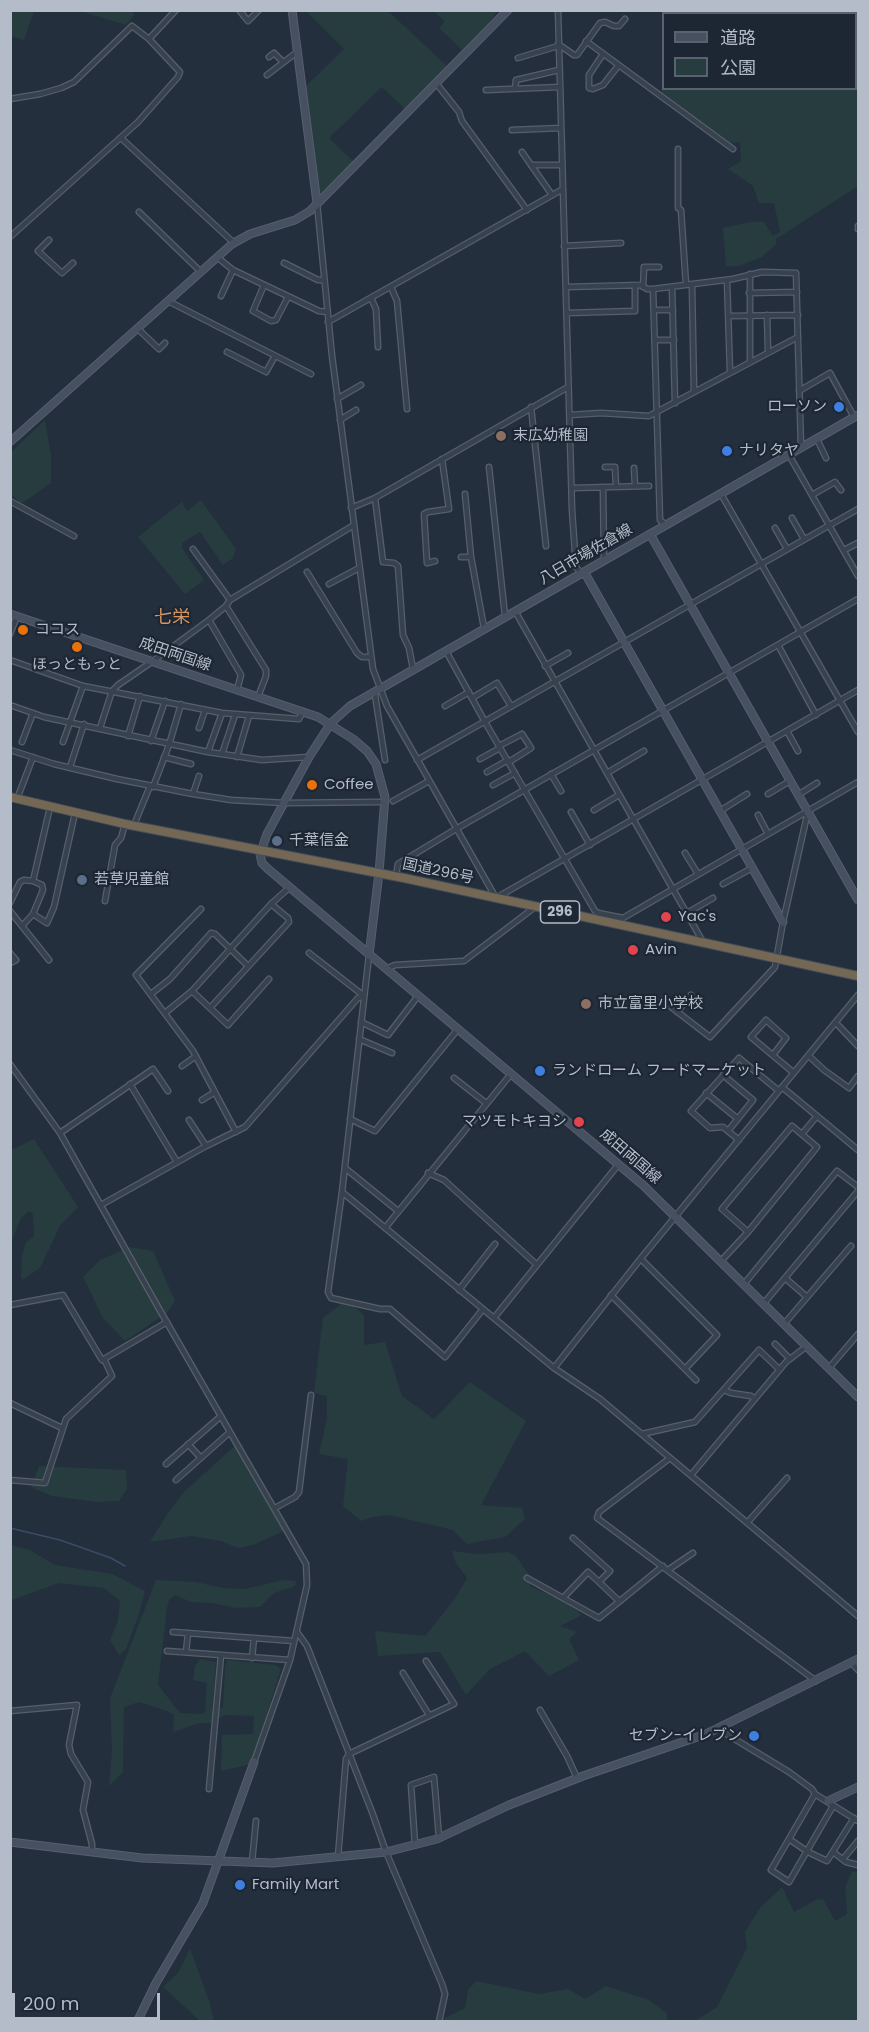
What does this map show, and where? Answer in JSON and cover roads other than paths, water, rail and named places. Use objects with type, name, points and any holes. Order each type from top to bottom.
[{"type":"highway","name":"国道296号","points":[[14,798],[129,825],[396,876],[535,907],[612,920],[858,976]]},
{"type":"street","points":[[148,39],[176,10]]},
{"type":"street","points":[[238,10],[248,21],[259,10]]},
{"type":"street","points":[[292,10],[370,657],[387,706],[496,898],[858,690]]},
{"type":"street","points":[[10,442],[234,243],[250,234],[295,220],[310,211],[507,10]]},
{"type":"street","points":[[558,10],[568,387],[576,567],[586,575],[783,922]]},
{"type":"street","points":[[518,58],[558,45],[575,55],[600,23],[605,22],[616,27],[625,19]]},
{"type":"street","points":[[10,99],[40,94],[74,82],[132,26],[179,69],[180,75],[138,122],[10,237]]},
{"type":"street","points":[[586,41],[733,149]]},
{"type":"street","points":[[267,75],[297,52]]},
{"type":"street","points":[[269,57],[274,53],[283,63]]},
{"type":"street","points":[[603,54],[589,73],[589,88],[593,89],[603,85],[618,66]]},
{"type":"street","points":[[515,89],[516,80],[559,70]]},
{"type":"street","points":[[436,83],[459,112],[462,121],[527,210]]},
{"type":"street","points":[[486,90],[560,87]]},
{"type":"street","points":[[513,130],[561,128]]},
{"type":"street","points":[[121,138],[234,243]]},
{"type":"street","points":[[678,149],[678,208],[681,210],[689,285],[694,392]]},
{"type":"street","points":[[522,152],[552,195]]},
{"type":"street","points":[[531,165],[562,165]]},
{"type":"street","points":[[328,322],[562,189]]},
{"type":"street","points":[[139,212],[201,272]]},
{"type":"street","points":[[49,240],[38,251],[62,273],[73,263]]},
{"type":"street","points":[[564,246],[621,243]]},
{"type":"street","points":[[217,257],[233,270],[319,311],[327,312]]},
{"type":"street","points":[[284,263],[318,280],[324,280]]},
{"type":"street","points":[[643,287],[644,267],[659,267]]},
{"type":"street","points":[[221,296],[233,270]]},
{"type":"street","points":[[566,287],[635,285],[653,290],[727,280],[750,274],[796,273],[801,448]]},
{"type":"street","points":[[750,274],[750,362]]},
{"type":"street","points":[[727,280],[730,372]]},
{"type":"street","points":[[264,285],[253,308],[255,313],[271,321],[276,320],[288,297]]},
{"type":"street","points":[[567,313],[635,310],[635,285]]},
{"type":"street","points":[[391,287],[397,301],[407,409]]},
{"type":"street","points":[[672,287],[675,403]]},
{"type":"street","points":[[653,290],[660,520],[666,525]]},
{"type":"street","points":[[749,293],[797,292]]},
{"type":"street","points":[[371,298],[376,309],[378,346]]},
{"type":"street","points":[[168,301],[311,374]]},
{"type":"street","points":[[654,310],[672,310]]},
{"type":"street","points":[[767,315],[768,352]]},
{"type":"street","points":[[729,316],[798,315]]},
{"type":"street","points":[[138,329],[159,349],[165,343]]},
{"type":"street","points":[[570,415],[601,413],[649,416],[798,337]]},
{"type":"street","points":[[655,340],[674,340]]},
{"type":"street","points":[[227,352],[266,372],[275,356]]},
{"type":"street","points":[[799,391],[830,374],[857,416]]},
{"type":"street","points":[[338,399],[361,385]]},
{"type":"street","points":[[351,508],[375,498],[568,387]]},
{"type":"street","points":[[531,407],[546,546]]},
{"type":"street","points":[[340,420],[356,410]]},
{"type":"street","name":"八日市場佐倉線","points":[[331,723],[350,706],[381,687],[857,416]]},
{"type":"street","points":[[816,439],[826,458]]},
{"type":"street","points":[[789,455],[858,576]]},
{"type":"street","points":[[435,561],[427,563],[424,514],[448,509],[442,459]]},
{"type":"street","points":[[489,467],[506,616]]},
{"type":"street","points":[[605,467],[615,467],[616,487]]},
{"type":"street","points":[[634,468],[635,486]]},
{"type":"street","points":[[812,495],[835,482],[840,490]]},
{"type":"street","points":[[572,488],[649,486]]},
{"type":"street","points":[[603,487],[604,560]]},
{"type":"street","points":[[465,494],[471,557],[484,628]]},
{"type":"street","points":[[721,494],[858,732]]},
{"type":"street","points":[[375,498],[383,562],[397,563],[398,566],[403,635],[409,648],[413,669]]},
{"type":"street","points":[[10,501],[75,536]]},
{"type":"street","points":[[417,760],[858,509]]},
{"type":"street","points":[[792,518],[804,539]]},
{"type":"street","points":[[100,728],[112,691],[208,620],[230,600],[354,525]]},
{"type":"street","points":[[775,528],[787,549]]},
{"type":"street","points":[[650,534],[858,900]]},
{"type":"street","points":[[844,550],[858,543]]},
{"type":"street","points":[[194,549],[230,600]]},
{"type":"street","points":[[461,557],[471,557]]},
{"type":"street","points":[[329,584],[359,568]]},
{"type":"street","points":[[307,572],[357,653],[362,657],[370,657]]},
{"type":"street","points":[[396,876],[398,864],[456,829],[858,599]]},
{"type":"street","points":[[226,606],[267,673],[258,697]]},
{"type":"street","points":[[515,611],[703,942]]},
{"type":"street","points":[[10,634],[14,615]]},
{"type":"street","name":"成田両国線","points":[[14,615],[303,711],[331,723],[367,751],[376,764],[385,797],[369,955]]},
{"type":"street","points":[[208,620],[241,675],[237,690]]},
{"type":"street","points":[[778,645],[816,715]]},
{"type":"street","points":[[446,651],[595,911],[612,920],[623,918],[858,782]]},
{"type":"street","points":[[545,666],[568,653]]},
{"type":"street","points":[[10,660],[84,686],[222,713],[298,719],[303,711]]},
{"type":"street","points":[[472,698],[497,684],[511,706]]},
{"type":"street","points":[[63,742],[84,686]]},
{"type":"street","points":[[445,706],[469,692]]},
{"type":"street","points":[[375,695],[385,760]]},
{"type":"street","points":[[128,736],[140,696]]},
{"type":"street","points":[[151,741],[165,701]]},
{"type":"street","points":[[105,901],[115,844],[121,838],[151,786],[169,745],[181,704]]},
{"type":"street","points":[[10,705],[70,723],[84,724],[128,736],[208,752],[261,760],[309,757]]},
{"type":"street","points":[[199,728],[205,710]]},
{"type":"street","points":[[22,742],[33,713]]},
{"type":"street","points":[[208,752],[222,713]]},
{"type":"street","points":[[222,754],[235,715]]},
{"type":"street","points":[[237,757],[249,716]]},
{"type":"street","points":[[261,849],[309,757],[331,723]]},
{"type":"street","points":[[70,767],[84,724]]},
{"type":"street","points":[[787,732],[798,751]]},
{"type":"street","points":[[480,759],[522,734],[531,748],[487,772]]},
{"type":"street","points":[[10,750],[151,786],[231,800],[285,803],[379,802]]},
{"type":"street","points":[[607,773],[644,751]]},
{"type":"street","points":[[14,798],[33,757]]},
{"type":"street","points":[[164,757],[191,764]]},
{"type":"street","points":[[493,786],[515,773]]},
{"type":"street","points":[[551,774],[561,791]]},
{"type":"street","points":[[193,794],[199,776]]},
{"type":"street","points":[[393,801],[429,781]]},
{"type":"street","points":[[768,794],[790,781]]},
{"type":"street","points":[[798,795],[816,783]]},
{"type":"street","points":[[720,811],[747,794]]},
{"type":"street","points":[[594,810],[619,795]]},
{"type":"street","points":[[33,881],[50,807]]},
{"type":"street","points":[[662,1000],[710,1037],[775,967],[808,811]]},
{"type":"street","points":[[571,812],[590,845]]},
{"type":"street","points":[[33,914],[47,923],[54,907],[75,813]]},
{"type":"street","points":[[758,815],[768,834]]},
{"type":"street","name":"成田両国線","points":[[261,849],[262,863],[618,1165],[676,1217],[857,1393]]},
{"type":"street","points":[[685,853],[698,874]]},
{"type":"street","points":[[723,884],[752,868]]},
{"type":"street","points":[[10,903],[20,882],[33,881],[42,885],[43,890],[33,914],[23,925]]},
{"type":"street","points":[[165,1013],[192,991],[271,904],[290,888]]},
{"type":"street","points":[[687,913],[713,898]]},
{"type":"street","points":[[210,1008],[290,922],[271,904]]},
{"type":"street","points":[[386,969],[395,965],[464,962],[535,907]]},
{"type":"street","points":[[201,909],[136,975],[196,1056],[236,1132]]},
{"type":"street","points":[[10,911],[49,960]]},
{"type":"street","points":[[151,994],[170,979],[211,933],[215,934],[248,966]]},
{"type":"street","points":[[10,953],[16,960],[10,963]]},
{"type":"street","points":[[309,953],[364,996]]},
{"type":"street","points":[[369,955],[345,1168],[328,1292],[331,1298],[380,1309],[390,1309],[445,1357],[483,1309]]},
{"type":"street","points":[[192,991],[228,1025],[269,979]]},
{"type":"street","points":[[677,1012],[692,995]]},
{"type":"street","points":[[100,1205],[206,1146],[236,1132],[250,1122],[358,998],[364,996]]},
{"type":"street","points":[[361,1022],[388,1035],[418,996]]},
{"type":"street","points":[[554,1368],[611,1295],[858,996]]},
{"type":"street","points":[[773,1055],[786,1038],[766,1020],[751,1037],[794,1073]]},
{"type":"street","points":[[836,1023],[858,1046]]},
{"type":"street","points":[[350,1119],[375,1131],[458,1029]]},
{"type":"street","points":[[359,1039],[392,1053]]},
{"type":"street","points":[[182,1066],[196,1056]]},
{"type":"street","points":[[808,1056],[849,1088],[858,1076]]},
{"type":"street","points":[[739,1140],[723,1127],[710,1128],[691,1111],[739,1058],[817,1116],[858,1150]]},
{"type":"street","points":[[10,1064],[60,1133],[230,1432],[303,1555],[308,1571],[290,1660],[203,1903],[156,1983],[137,2022]]},
{"type":"street","points":[[60,1133],[153,1069],[168,1090]]},
{"type":"street","points":[[385,1228],[511,1074]]},
{"type":"street","points":[[723,1075],[753,1100],[728,1131]]},
{"type":"street","points":[[454,1078],[486,1103]]},
{"type":"street","points":[[130,1084],[177,1162]]},
{"type":"street","points":[[202,1100],[215,1092]]},
{"type":"street","points":[[706,1093],[738,1119]]},
{"type":"street","points":[[802,1134],[817,1116]]},
{"type":"street","points":[[189,1120],[206,1146]]},
{"type":"street","points":[[721,1262],[748,1232],[817,1147],[792,1126],[722,1209],[748,1232]]},
{"type":"street","points":[[494,1318],[618,1165]]},
{"type":"street","points":[[345,1168],[398,1211]]},
{"type":"street","points":[[744,1284],[837,1171],[858,1189],[764,1304]]},
{"type":"street","points":[[428,1173],[444,1180],[537,1265]]},
{"type":"street","points":[[342,1192],[554,1368],[600,1399],[858,1616]]},
{"type":"street","points":[[459,1290],[495,1244]]},
{"type":"street","points":[[784,1324],[851,1246]]},
{"type":"street","points":[[641,1259],[717,1335],[685,1369]]},
{"type":"street","points":[[785,1278],[807,1297]]},
{"type":"street","points":[[10,1305],[63,1295],[102,1360],[104,1359],[112,1376],[66,1419],[45,1483],[10,1480]]},
{"type":"street","points":[[611,1295],[696,1380]]},
{"type":"street","points":[[104,1359],[167,1322]]},
{"type":"street","points":[[829,1368],[858,1334]]},
{"type":"street","points":[[775,1344],[790,1359]]},
{"type":"street","points":[[691,1475],[779,1369],[807,1346]]},
{"type":"street","points":[[642,1434],[695,1422],[759,1350],[779,1369]]},
{"type":"street","points":[[724,1390],[755,1399]]},
{"type":"street","points":[[275,1508],[295,1497],[299,1492],[311,1395]]},
{"type":"street","points":[[10,1402],[62,1428]]},
{"type":"street","points":[[166,1464],[221,1416]]},
{"type":"street","points":[[176,1480],[230,1432]]},
{"type":"street","points":[[188,1444],[201,1458]]},
{"type":"street","points":[[670,1458],[599,1512],[597,1518],[816,1681]]},
{"type":"street","points":[[747,1523],[787,1478]]},
{"type":"street","points":[[573,1538],[610,1571],[599,1582]]},
{"type":"street","points":[[668,1569],[693,1552]]},
{"type":"street","points":[[527,1578],[599,1618],[663,1566]]},
{"type":"street","points":[[563,1598],[588,1572],[619,1601]]},
{"type":"street","points":[[297,1631],[307,1646],[386,1852],[444,1988],[439,2022]]},
{"type":"street","points":[[173,1632],[294,1641]]},
{"type":"street","points":[[186,1652],[188,1633]]},
{"type":"street","points":[[252,1658],[254,1638]]},
{"type":"street","points":[[167,1651],[290,1660]]},
{"type":"street","points":[[209,1788],[221,1654]]},
{"type":"street","points":[[338,1857],[346,1759],[349,1754],[454,1704],[426,1661]]},
{"type":"street","points":[[10,1842],[142,1858],[252,1862],[291,1862],[386,1852],[439,1838],[509,1805],[577,1778],[721,1728],[855,1661],[858,1670]]},
{"type":"street","points":[[403,1674],[429,1715]]},
{"type":"street","points":[[10,1711],[77,1705],[69,1744],[71,1754],[88,1782],[83,1810],[92,1851]]},
{"type":"street","points":[[540,1710],[577,1778]]},
{"type":"street","points":[[721,1728],[723,1732],[856,1820],[827,1861],[789,1839]]},
{"type":"street","points":[[415,1845],[411,1785],[434,1777],[439,1838]]},
{"type":"street","points":[[815,1794],[771,1870],[789,1882],[808,1851],[831,1804],[858,1787]]},
{"type":"street","points":[[252,1862],[256,1821]]},
{"type":"street","points":[[843,1858],[858,1841]]},
{"type":"street","points":[[833,1852],[843,1858],[846,1863],[858,1865]]},
{"type":"waterway","points":[[10,1528],[60,1540],[111,1558],[125,1566]]},
{"type":"place","name":"ローソン","points":[[839,407]]},
{"type":"place","name":"末広幼稚園","points":[[501,436]]},
{"type":"place","name":"ナリタヤ","points":[[727,451]]},
{"type":"place","name":"ココス","points":[[23,630]]},
{"type":"place","name":"ほっともっと","points":[[77,647]]},
{"type":"place","name":"Coffee","points":[[312,785]]},
{"type":"place","name":"千葉信金","points":[[277,841]]},
{"type":"place","name":"若草児童館","points":[[82,880]]},
{"type":"place","name":"Yac's","points":[[666,917]]},
{"type":"place","name":"Avin","points":[[633,950]]},
{"type":"place","name":"市立富里小学校","points":[[586,1004]]},
{"type":"place","name":"ランドローム フードマーケット","points":[[540,1071]]},
{"type":"place","name":"マツモトキヨシ","points":[[579,1122]]},
{"type":"place","name":"セブン-イレブン","points":[[754,1736]]},
{"type":"place","name":"Family Mart","points":[[240,1885]]},
{"type":"district","name":"七栄","points":[[172,618]]}]
